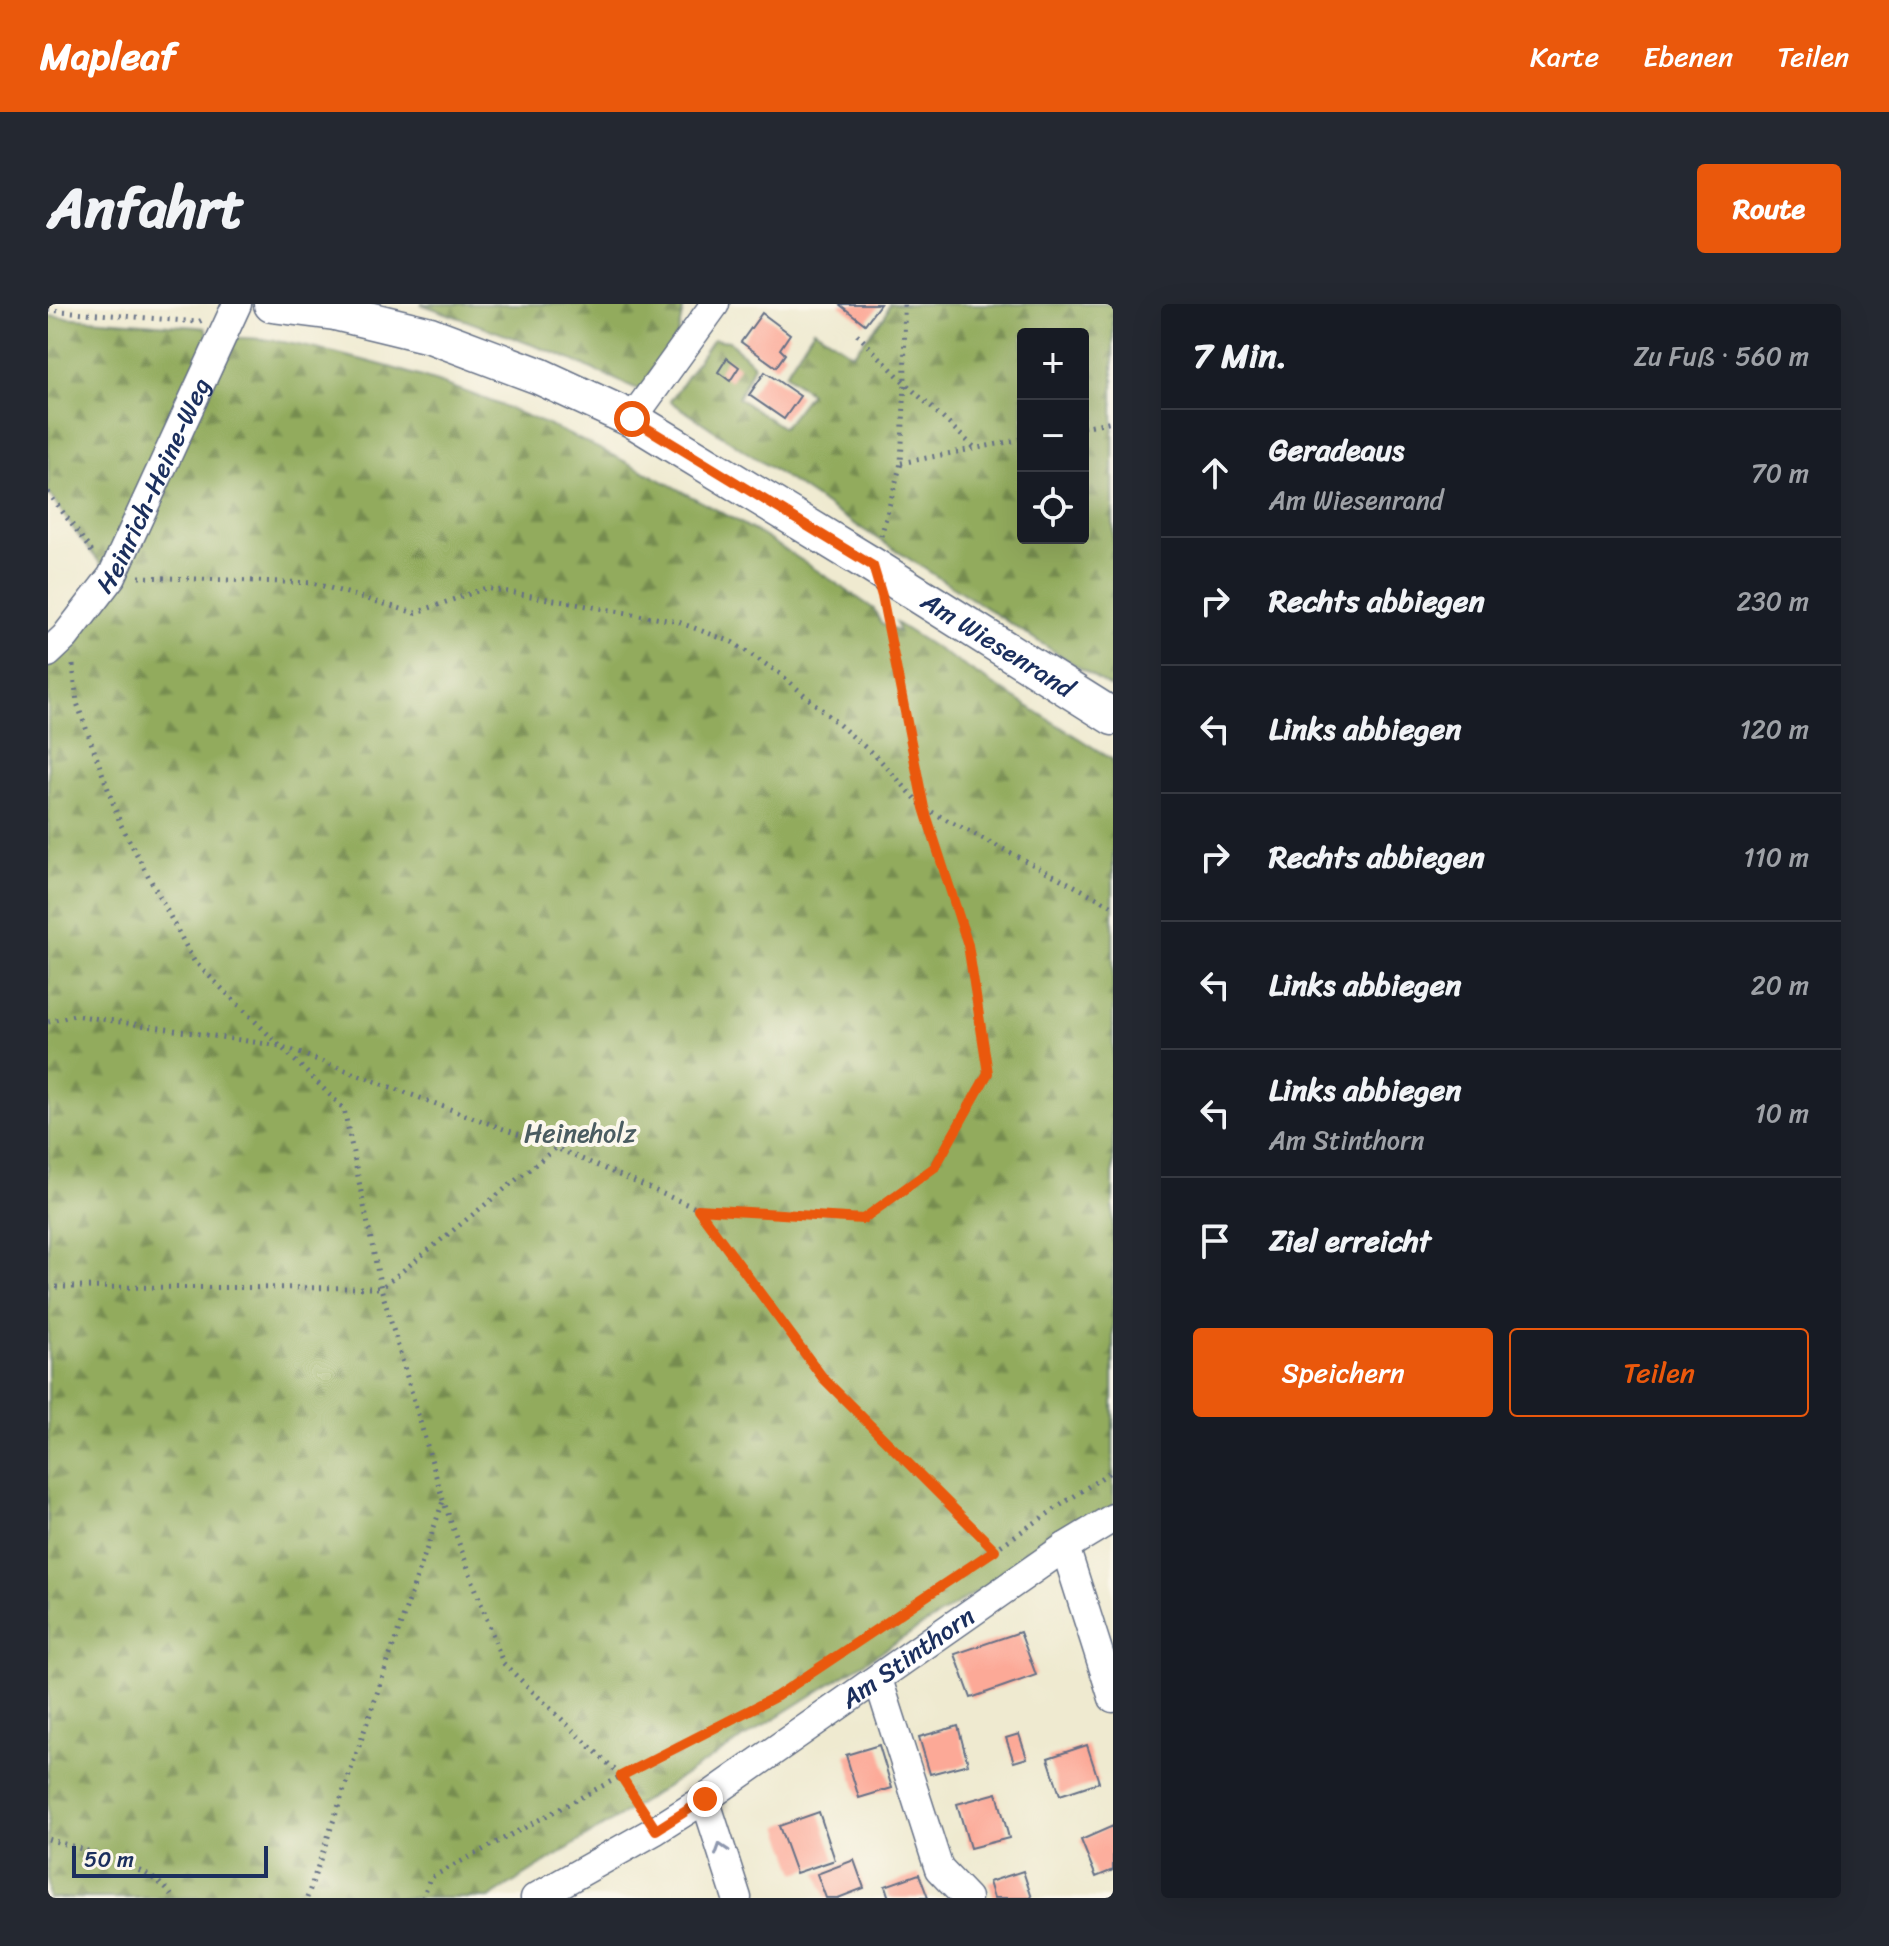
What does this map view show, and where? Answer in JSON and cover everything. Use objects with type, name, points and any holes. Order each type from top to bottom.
[{"type":"main road","name":"Am Wiesenrand","points":[[272,304],[335,312],[430,335],[539,376],[632,419],[1113,717]]},
{"type":"street","name":"Heinrich-Heine-Weg","points":[[56,645],[112,576],[237,304]]},
{"type":"street","points":[[632,419],[715,304]]},
{"type":"street","name":"Am Stinthorn","points":[[535,1898],[705,1799],[1065,1547],[1113,1518]]},
{"type":"street","points":[[1065,1547],[1113,1698]]},
{"type":"street","points":[[878,1679],[939,1869],[967,1898]]},
{"type":"street","points":[[705,1799],[737,1898]]},
{"type":"path","points":[[48,1022],[74,1015],[280,1046],[556,1148],[698,1209],[863,1219],[935,1167],[988,1073],[968,945],[924,808],[882,596],[873,566],[901,463],[905,383],[904,304]]},
{"type":"path","points":[[48,310],[198,322],[209,316]]},
{"type":"path","points":[[857,334],[975,448]]},
{"type":"path","points":[[1089,426],[1113,421]]},
{"type":"path","points":[[901,463],[1017,440]]},
{"type":"path","points":[[48,492],[82,541],[112,576],[313,583],[415,613],[486,588],[678,622],[732,642],[779,673],[880,760],[924,808],[1113,906]]},
{"type":"path","points":[[56,645],[72,655],[77,703],[121,825],[194,961],[344,1109],[381,1288],[443,1500],[503,1663],[621,1776],[656,1830]]},
{"type":"path","points":[[48,1287],[381,1288],[556,1148]]},
{"type":"path","points":[[698,1209],[823,1378],[995,1550]]},
{"type":"path","points":[[423,1898],[430,1878],[777,1696],[1113,1470]]},
{"type":"path","points":[[307,1898],[443,1500]]},
{"type":"path","points":[[48,1839],[131,1866],[169,1889],[173,1898]]},
{"type":"green space","points":[[421,304],[684,304],[678,334],[642,391],[560,355]]},
{"type":"green space","points":[[889,304],[1113,304],[1113,689],[853,523],[670,401],[713,339],[729,341],[754,365],[738,398],[783,428],[810,393],[785,374],[814,329],[853,354],[885,316]]},
{"type":"green space","name":"Heineholz","points":[[48,316],[197,327],[205,328],[210,339],[261,339],[293,344],[388,367],[523,414],[652,475],[750,528],[874,609],[881,624],[899,632],[896,623],[1113,760],[1113,1506],[489,1898],[48,1898],[48,653],[111,576],[48,492]]},
{"type":"building","points":[[839,304],[880,304],[865,324]]},
{"type":"building","points":[[762,313],[790,334],[780,349],[785,354],[776,367],[741,342]]},
{"type":"building","points":[[727,358],[739,367],[730,381],[718,372]]},
{"type":"building","points":[[765,372],[800,396],[784,419],[749,395]]},
{"type":"building","points":[[1020,1632],[1036,1675],[971,1698],[955,1654]]},
{"type":"building","points":[[958,1726],[968,1764],[930,1774],[919,1737]]},
{"type":"building","points":[[1019,1734],[1027,1758],[1014,1762],[1006,1738]]},
{"type":"building","points":[[879,1745],[892,1788],[859,1798],[846,1755]]},
{"type":"building","points":[[1087,1745],[1099,1782],[1060,1795],[1048,1758]]},
{"type":"building","points":[[997,1793],[1009,1838],[970,1848],[957,1804]]},
{"type":"building","points":[[819,1812],[835,1860],[796,1873],[779,1826]]},
{"type":"building","points":[[1113,1826],[1113,1870],[1096,1877],[1081,1840]]},
{"type":"building","points":[[854,1860],[864,1888],[838,1898],[826,1898],[817,1874]]},
{"type":"building","points":[[1023,1871],[1032,1898],[994,1898],[989,1882]]},
{"type":"building","points":[[919,1874],[928,1898],[889,1898],[885,1886]]},
{"type":"route","points":[[632,419],[873,566],[882,596],[924,808],[968,945],[988,1073],[935,1167],[863,1219],[698,1209],[823,1378],[995,1550],[777,1696],[621,1776],[656,1830],[705,1799]]}]
